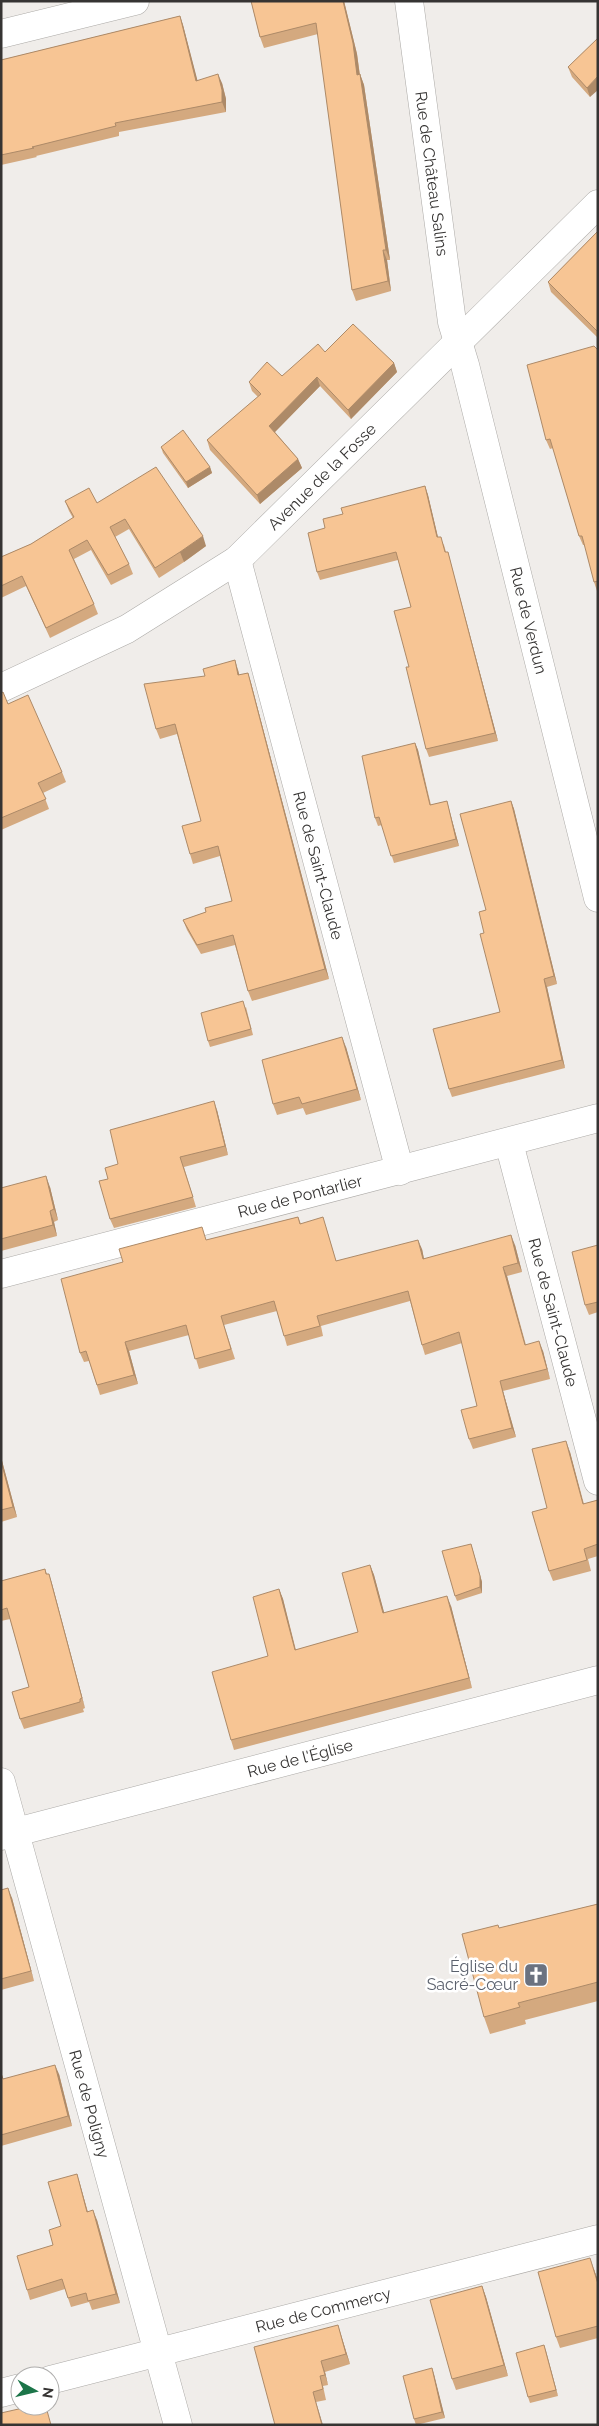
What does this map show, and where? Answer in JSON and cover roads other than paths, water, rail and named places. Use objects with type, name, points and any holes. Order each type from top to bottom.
[{"type":"street","points":[[1,34],[135,1]]},
{"type":"street","name":"Rue de Château Salins","points":[[409,1],[452,322],[457,345]]},
{"type":"street","name":"Avenue de la Fosse","points":[[1,688],[127,629],[237,560],[598,204]]},
{"type":"street","name":"Rue de Verdun","points":[[457,345],[465,365],[598,898]]},
{"type":"street","name":"Rue de Saint-Claude","points":[[237,560],[400,1171]]},
{"type":"street","name":"Rue de Pontarlier","points":[[1,1274],[509,1143],[598,1118]]},
{"type":"street","name":"Rue de Saint-Claude","points":[[509,1143],[598,1481]]},
{"type":"street","name":"Rue de l'Église","points":[[8,1834],[598,1680]]},
{"type":"street","name":"Rue de Poligny","points":[[1,1782],[8,1834],[178,2425]]},
{"type":"street","name":"Rue de Commercy","points":[[60,2377],[598,2239]]},
{"type":"place","name":"Église du Sacré-Cœur","points":[[536,1975]]}]
